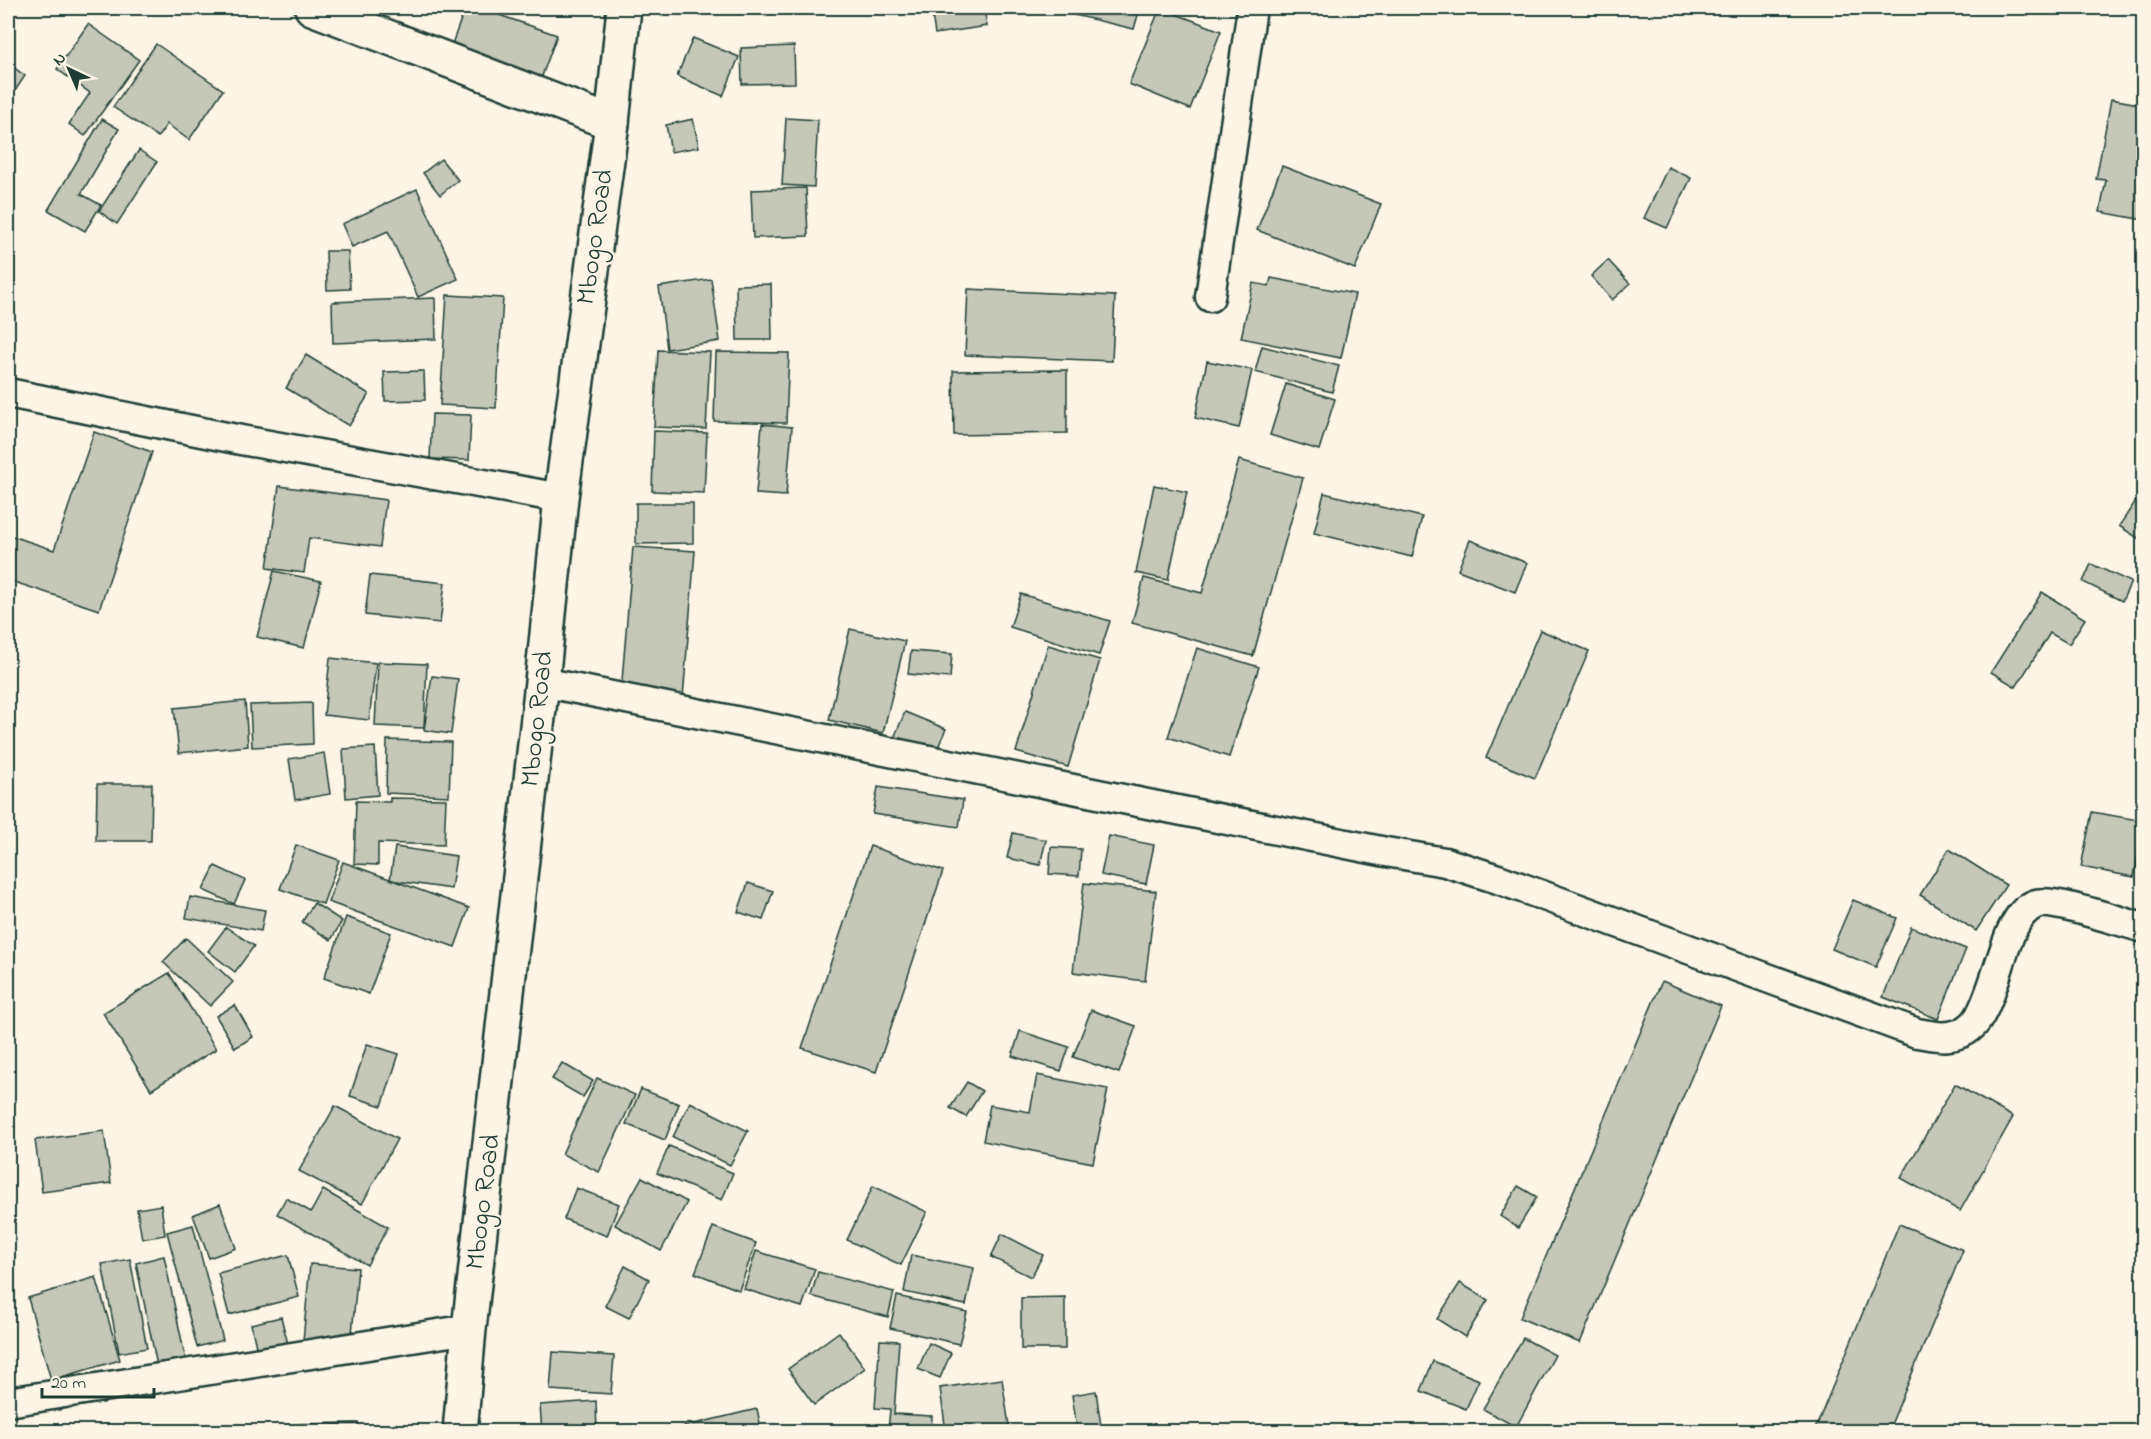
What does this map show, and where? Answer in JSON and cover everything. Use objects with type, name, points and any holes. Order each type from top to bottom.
[{"type":"main road","points":[[312,8],[612,123]]},
{"type":"main road","name":"Mbogo Road","points":[[460,1431],[561,498],[612,123],[624,8]]},
{"type":"street","points":[[1210,297],[1252,8]]},
{"type":"street","points":[[8,393],[241,440],[561,498]]},
{"type":"street","points":[[542,682],[1445,862],[1498,879],[1917,1033],[1939,1037],[1959,1034],[1974,1024],[1984,1006],[2008,939],[2018,919],[2026,909],[2037,903],[2061,905],[2144,928]]},
{"type":"street","points":[[8,1402],[470,1329]]},
{"type":"building","points":[[465,8],[479,8],[557,35],[538,87],[448,55]]},
{"type":"building","points":[[931,8],[984,8],[987,26],[935,34]]},
{"type":"building","points":[[1071,8],[1140,8],[1134,29],[1070,14]]},
{"type":"building","points":[[1160,8],[1221,31],[1190,109],[1129,84]]},
{"type":"building","points":[[88,24],[139,60],[85,136],[69,124],[90,93],[57,69]]},
{"type":"building","points":[[693,38],[739,57],[723,96],[677,76]]},
{"type":"building","points":[[156,44],[223,90],[189,140],[167,124],[158,137],[113,107]]},
{"type":"building","points":[[794,46],[795,83],[742,84],[741,48]]},
{"type":"building","points":[[8,63],[25,76],[8,101]]},
{"type":"building","points":[[2111,99],[2144,105],[2144,220],[2100,212],[2106,180],[2096,179]]},
{"type":"building","points":[[786,118],[818,120],[814,187],[782,185]]},
{"type":"building","points":[[102,119],[119,129],[81,194],[101,205],[85,231],[48,210]]},
{"type":"building","points":[[693,119],[699,147],[671,152],[666,125]]},
{"type":"building","points":[[139,150],[157,162],[117,224],[99,211]]},
{"type":"building","points":[[441,159],[458,180],[440,195],[423,173]]},
{"type":"building","points":[[1282,166],[1381,204],[1355,269],[1257,230]]},
{"type":"building","points":[[1668,167],[1691,178],[1667,228],[1644,218]]},
{"type":"building","points":[[806,188],[808,236],[753,238],[751,190]]},
{"type":"building","points":[[417,189],[458,279],[418,297],[388,231],[352,247],[342,224]]},
{"type":"building","points":[[326,251],[348,251],[350,289],[327,290]]},
{"type":"building","points":[[1608,260],[1630,284],[1612,300],[1591,276]]},
{"type":"building","points":[[1271,278],[1355,294],[1341,358],[1241,338],[1253,283],[1269,286]]},
{"type":"building","points":[[711,279],[720,341],[667,349],[659,287]]},
{"type":"building","points":[[771,284],[772,340],[737,340],[736,285]]},
{"type":"building","points":[[968,289],[1115,296],[1112,361],[965,355]]},
{"type":"building","points":[[447,295],[503,298],[496,408],[440,405]]},
{"type":"building","points":[[435,298],[436,339],[333,343],[332,302]]},
{"type":"building","points":[[1262,346],[1339,366],[1332,392],[1255,372]]},
{"type":"building","points":[[658,350],[710,352],[706,429],[654,427]]},
{"type":"building","points":[[716,352],[789,353],[786,423],[714,421]]},
{"type":"building","points":[[306,355],[369,394],[349,426],[286,388]]},
{"type":"building","points":[[1207,361],[1252,370],[1239,428],[1195,418]]},
{"type":"building","points":[[1067,370],[1067,433],[954,435],[953,371]]},
{"type":"building","points":[[424,371],[425,400],[385,401],[384,372]]},
{"type":"building","points":[[1286,384],[1335,399],[1319,450],[1270,435]]},
{"type":"building","points":[[432,414],[471,415],[469,460],[430,459]]},
{"type":"building","points":[[762,424],[792,427],[786,496],[756,494]]},
{"type":"building","points":[[654,431],[707,433],[704,493],[652,491]]},
{"type":"building","points":[[94,432],[152,452],[99,610],[8,580],[8,549],[12,536],[54,550]]},
{"type":"building","points":[[1239,460],[1303,478],[1253,656],[1132,623],[1144,578],[1202,593]]},
{"type":"building","points":[[1154,485],[1187,492],[1168,580],[1136,573]]},
{"type":"building","points":[[279,486],[386,500],[380,547],[309,538],[304,573],[267,568]]},
{"type":"building","points":[[2144,489],[2144,542],[2119,526]]},
{"type":"building","points":[[1324,493],[1422,517],[1412,557],[1314,533]]},
{"type":"building","points":[[636,503],[693,503],[693,543],[636,544]]},
{"type":"building","points":[[1470,540],[1527,563],[1515,592],[1458,570]]},
{"type":"building","points":[[633,547],[695,551],[683,698],[621,693]]},
{"type":"building","points":[[2091,564],[2131,582],[2122,601],[2083,582]]},
{"type":"building","points":[[274,571],[321,581],[304,648],[257,637]]},
{"type":"building","points":[[370,575],[445,583],[440,623],[365,615]]},
{"type":"building","points":[[2042,592],[2085,619],[2069,644],[2050,633],[2016,687],[1991,672]]},
{"type":"building","points":[[1021,594],[1110,621],[1099,655],[1010,627]]},
{"type":"building","points":[[850,629],[905,641],[883,733],[829,720]]},
{"type":"building","points":[[1540,630],[1589,651],[1535,778],[1486,758]]},
{"type":"building","points":[[1048,645],[1100,660],[1068,767],[1016,752]]},
{"type":"building","points":[[1197,648],[1259,667],[1229,757],[1168,737]]},
{"type":"building","points":[[911,651],[952,654],[950,678],[908,674]]},
{"type":"building","points":[[330,658],[376,663],[369,720],[324,715]]},
{"type":"building","points":[[378,662],[427,664],[424,728],[375,726]]},
{"type":"building","points":[[432,676],[458,679],[451,734],[424,730]]},
{"type":"building","points":[[245,701],[248,746],[179,753],[174,708]]},
{"type":"building","points":[[312,703],[313,744],[252,747],[250,705]]},
{"type":"building","points":[[905,712],[946,729],[935,754],[894,738]]},
{"type":"building","points":[[387,740],[451,742],[449,796],[386,793]]},
{"type":"building","points":[[375,747],[378,795],[346,798],[343,749]]},
{"type":"building","points":[[324,753],[330,794],[295,800],[289,759]]},
{"type":"building","points":[[97,784],[152,784],[151,841],[96,841]]},
{"type":"building","points":[[878,787],[963,800],[959,827],[873,814]]},
{"type":"building","points":[[390,798],[446,799],[444,845],[378,843],[378,865],[354,864],[356,801],[390,802]]},
{"type":"building","points":[[2092,812],[2144,821],[2134,877],[2081,867]]},
{"type":"building","points":[[1013,833],[1046,840],[1040,865],[1007,858]]},
{"type":"building","points":[[1109,836],[1154,845],[1146,884],[1101,875]]},
{"type":"building","points":[[296,845],[339,860],[323,904],[280,889]]},
{"type":"building","points":[[870,846],[943,871],[876,1072],[802,1048]]},
{"type":"building","points":[[395,847],[456,856],[451,889],[390,880]]},
{"type":"building","points":[[1051,847],[1081,849],[1079,876],[1049,874]]},
{"type":"building","points":[[1949,849],[2006,885],[1976,931],[1920,895]]},
{"type":"building","points":[[343,862],[469,908],[455,947],[328,902]]},
{"type":"building","points":[[215,866],[245,880],[234,904],[203,890]]},
{"type":"building","points":[[748,883],[773,891],[763,920],[738,912]]},
{"type":"building","points":[[1084,883],[1156,891],[1145,981],[1073,972]]},
{"type":"building","points":[[190,897],[265,910],[261,931],[186,918]]},
{"type":"building","points":[[1853,900],[1897,918],[1876,967],[1832,949]]},
{"type":"building","points":[[314,903],[342,921],[331,940],[302,922]]},
{"type":"building","points":[[346,917],[391,933],[369,994],[324,978]]},
{"type":"building","points":[[226,927],[254,946],[235,972],[208,951]]},
{"type":"building","points":[[1911,927],[1966,949],[1938,1019],[1883,997]]},
{"type":"building","points":[[186,938],[233,982],[210,1006],[163,962]]},
{"type":"building","points":[[169,973],[216,1049],[151,1090],[103,1013]]},
{"type":"building","points":[[1662,981],[1721,1006],[1580,1343],[1520,1318]]},
{"type":"building","points":[[235,1005],[253,1037],[235,1048],[216,1016]]},
{"type":"building","points":[[1091,1010],[1136,1026],[1119,1073],[1073,1057]]},
{"type":"building","points":[[1020,1031],[1069,1047],[1061,1071],[1012,1056]]},
{"type":"building","points":[[367,1044],[399,1054],[382,1106],[350,1096]]},
{"type":"building","points":[[562,1063],[593,1081],[583,1097],[552,1079]]},
{"type":"building","points":[[1037,1075],[1108,1089],[1093,1163],[983,1141],[990,1105],[1030,1112]]},
{"type":"building","points":[[597,1078],[635,1095],[599,1172],[562,1154]]},
{"type":"building","points":[[967,1082],[982,1091],[966,1117],[950,1108]]},
{"type":"building","points":[[1955,1084],[2013,1117],[1960,1211],[1901,1178]]},
{"type":"building","points":[[641,1089],[679,1104],[665,1140],[626,1124]]},
{"type":"building","points":[[690,1102],[748,1131],[730,1165],[673,1137]]},
{"type":"building","points":[[335,1106],[397,1139],[362,1204],[299,1171]]},
{"type":"building","points":[[104,1131],[111,1183],[42,1192],[35,1140]]},
{"type":"building","points":[[669,1146],[733,1173],[722,1200],[657,1173]]},
{"type":"building","points":[[642,1177],[687,1202],[661,1251],[615,1225]]},
{"type":"building","points":[[873,1186],[927,1212],[901,1265],[847,1240]]},
{"type":"building","points":[[1518,1186],[1537,1197],[1518,1228],[1500,1216]]},
{"type":"building","points":[[576,1188],[619,1204],[607,1236],[564,1219]]},
{"type":"building","points":[[323,1190],[388,1227],[367,1265],[277,1214],[286,1198],[311,1212]]},
{"type":"building","points":[[220,1204],[236,1248],[209,1258],[193,1215]]},
{"type":"building","points":[[161,1205],[165,1235],[142,1239],[137,1209]]},
{"type":"building","points":[[1899,1224],[1963,1250],[1888,1432],[1814,1432]]},
{"type":"building","points":[[193,1225],[223,1340],[197,1347],[167,1232]]},
{"type":"building","points":[[713,1227],[756,1243],[739,1290],[695,1273]]},
{"type":"building","points":[[1002,1234],[1043,1255],[1031,1277],[991,1257]]},
{"type":"building","points":[[756,1251],[815,1269],[802,1307],[744,1289]]},
{"type":"building","points":[[288,1255],[299,1297],[229,1315],[218,1273]]},
{"type":"building","points":[[911,1255],[974,1268],[966,1305],[904,1292]]},
{"type":"building","points":[[164,1256],[186,1361],[157,1366],[136,1263]]},
{"type":"building","points":[[130,1259],[147,1348],[119,1353],[102,1264]]},
{"type":"building","points":[[310,1264],[358,1268],[351,1345],[303,1341]]},
{"type":"building","points":[[625,1266],[649,1279],[629,1318],[605,1306]]},
{"type":"building","points":[[818,1272],[894,1292],[888,1317],[811,1296]]},
{"type":"building","points":[[96,1277],[120,1360],[51,1380],[28,1298]]},
{"type":"building","points":[[1460,1283],[1488,1300],[1465,1337],[1437,1319]]},
{"type":"building","points":[[897,1296],[967,1312],[959,1344],[890,1328]]},
{"type":"building","points":[[1065,1297],[1065,1349],[1021,1349],[1021,1298]]},
{"type":"building","points":[[281,1317],[289,1348],[258,1356],[251,1324]]},
{"type":"building","points":[[839,1332],[865,1368],[814,1405],[788,1369]]},
{"type":"building","points":[[1523,1338],[1555,1355],[1516,1427],[1483,1409]]},
{"type":"building","points":[[880,1340],[899,1341],[894,1414],[932,1416],[931,1432],[888,1432],[890,1409],[875,1408]]},
{"type":"building","points":[[929,1343],[951,1353],[940,1378],[918,1369]]},
{"type":"building","points":[[553,1352],[614,1356],[611,1394],[550,1390]]},
{"type":"building","points":[[1433,1361],[1479,1380],[1466,1409],[1421,1391]]},
{"type":"building","points":[[1002,1379],[1010,1432],[946,1432],[940,1388]]},
{"type":"building","points":[[1096,1391],[1101,1426],[1077,1429],[1072,1395]]},
{"type":"building","points":[[596,1401],[597,1432],[542,1432],[540,1405]]},
{"type":"building","points":[[757,1409],[762,1432],[661,1432]]},
{"type":"building","points":[[358,1423],[359,1432],[298,1432],[298,1424]]},
{"type":"building","points":[[1737,1423],[1762,1432],[1734,1432]]},
{"type":"building","points":[[1285,1426],[1287,1432],[1272,1432]]}]
